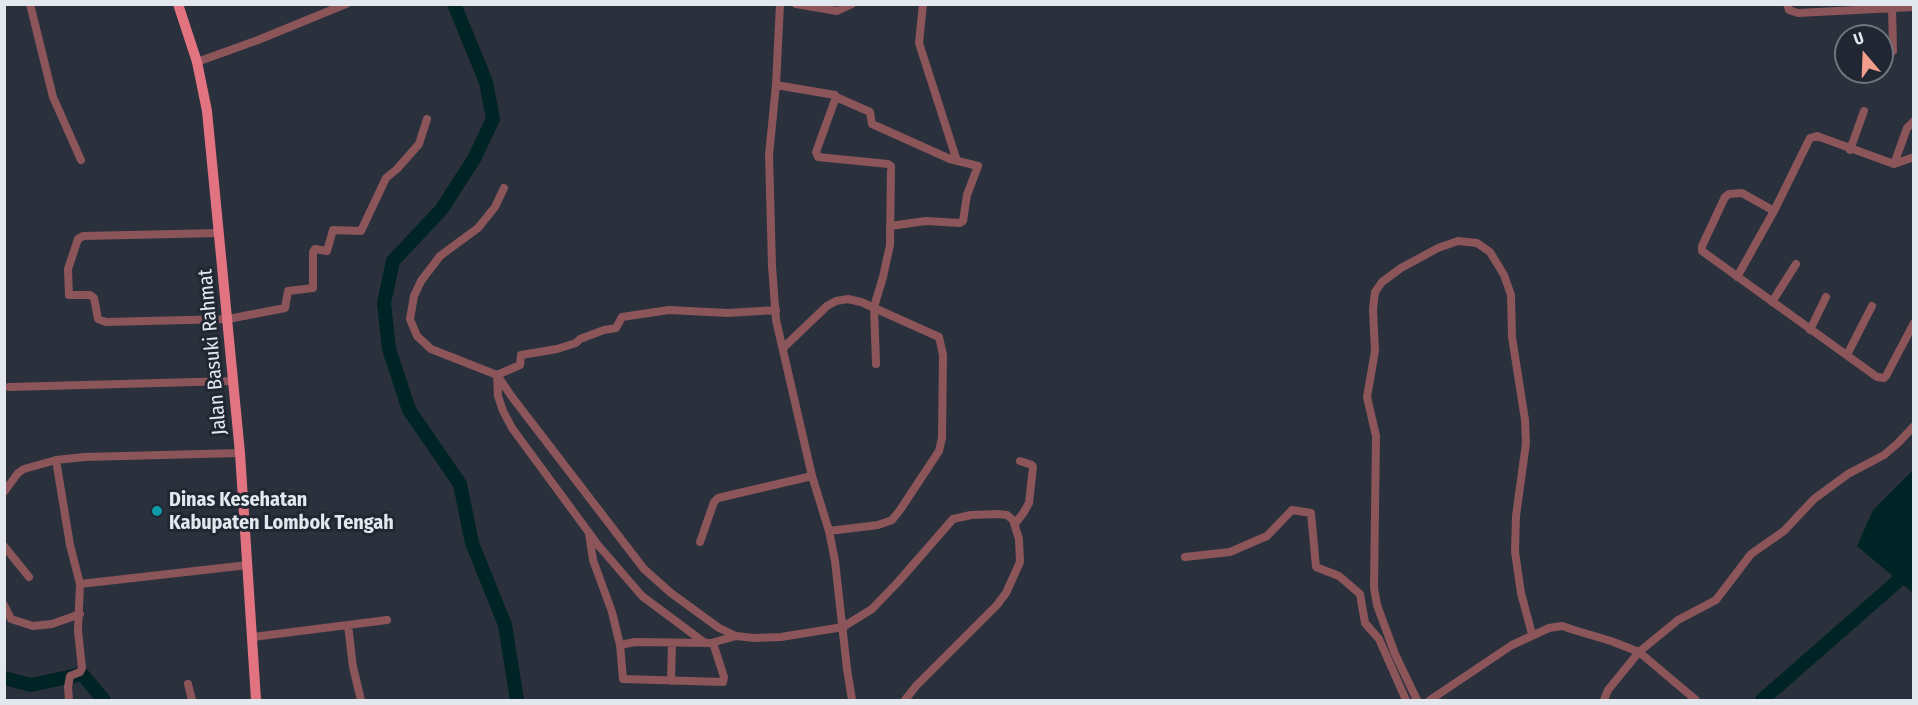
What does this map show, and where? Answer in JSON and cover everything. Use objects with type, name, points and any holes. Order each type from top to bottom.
[{"type":"main road","name":"Jalan Basuki Rahmat","points":[[178,4],[197,62],[207,111],[240,453],[256,700]]},
{"type":"street","points":[[30,4],[53,97],[81,160]]},
{"type":"street","points":[[197,62],[346,4]]},
{"type":"street","points":[[780,4],[776,85],[769,155],[772,266],[776,310],[812,476],[829,531],[835,561],[846,669],[852,700]]},
{"type":"street","points":[[796,4],[837,11],[852,4]]},
{"type":"street","points":[[923,4],[919,43],[957,161]]},
{"type":"street","points":[[1787,4],[1789,10],[1798,13],[1914,7]]},
{"type":"street","points":[[1892,7],[1892,24]]},
{"type":"street","points":[[776,85],[832,93],[870,112],[873,124],[957,161],[978,166],[967,195],[963,221],[960,223],[926,221],[890,226]]},
{"type":"street","points":[[836,97],[816,155],[821,159],[890,165],[890,245],[884,277],[874,308],[876,364]]},
{"type":"street","points":[[1850,150],[1864,111]]},
{"type":"street","points":[[219,233],[81,236],[68,269],[70,296],[84,294],[94,298],[96,315],[102,321],[228,319],[285,308],[288,291],[313,288],[313,250],[327,251],[334,229],[361,231],[386,178],[419,144],[427,120]]},
{"type":"street","points":[[1894,164],[1907,128],[1914,121]]},
{"type":"street","points":[[1737,277],[1774,211],[1810,138],[1817,136],[1850,150],[1894,164],[1914,157]]},
{"type":"street","points":[[504,188],[495,207],[478,228],[440,256],[428,269],[414,296],[410,319],[417,336],[431,350],[497,375],[644,569],[671,593],[719,628],[736,636]]},
{"type":"street","points":[[1774,211],[1742,193],[1734,193],[1725,197],[1701,248],[1706,255],[1878,377],[1884,378],[1914,323]]},
{"type":"street","points":[[1417,700],[1395,654],[1377,605],[1374,588],[1376,436],[1367,397],[1375,351],[1373,309],[1375,292],[1382,282],[1401,268],[1438,248],[1458,241],[1477,243],[1490,252],[1504,275],[1510,295],[1512,337],[1526,431],[1524,465],[1516,516],[1515,552],[1521,593],[1532,634]]},
{"type":"street","points":[[1772,302],[1796,264]]},
{"type":"street","points":[[1810,330],[1826,297]]},
{"type":"street","points":[[783,348],[827,306],[836,301],[848,299],[861,302],[939,337],[943,356],[942,438],[939,451],[892,520],[878,525],[829,531]]},
{"type":"street","points":[[1847,355],[1872,306]]},
{"type":"street","points":[[497,375],[520,365],[521,355],[557,349],[604,330],[616,328],[622,317],[669,310],[728,313],[776,310]]},
{"type":"street","points":[[497,375],[498,396],[502,411],[512,428],[589,532],[642,596],[709,643],[724,682],[624,680],[620,645],[612,612],[593,560],[589,532]]},
{"type":"street","points":[[9,387],[233,381]]},
{"type":"street","points":[[1602,700],[1638,652],[1678,620],[1716,600],[1745,560],[1784,531],[1814,499],[1848,474],[1884,455],[1914,426]]},
{"type":"street","points":[[4,492],[18,473],[24,469],[56,460],[84,457],[240,453]]},
{"type":"street","points":[[56,460],[70,545],[80,584],[78,631],[82,668],[80,672],[70,676],[69,700]]},
{"type":"street","points":[[1015,524],[1029,503],[1033,467],[1020,462]]},
{"type":"street","points":[[700,542],[714,502],[718,498],[812,476]]},
{"type":"street","points":[[1185,557],[1230,552],[1267,536],[1292,510],[1311,513],[1316,567],[1339,576],[1360,594],[1365,623],[1379,639],[1406,700]]},
{"type":"street","points":[[620,645],[631,642],[709,643],[736,636],[780,637],[843,627],[872,609],[953,519],[971,515],[1008,515],[1015,524],[1019,539],[1020,562],[1006,593],[998,605],[916,686],[905,700]]},
{"type":"street","points":[[4,546],[29,577]]},
{"type":"street","points":[[80,584],[248,565]]},
{"type":"street","points":[[4,605],[11,619],[33,626],[52,624],[80,614]]},
{"type":"street","points":[[253,637],[387,621]]},
{"type":"street","points":[[348,625],[353,667],[361,700]]},
{"type":"street","points":[[1430,700],[1532,634],[1562,626],[1638,652],[1696,700]]},
{"type":"street","points":[[672,643],[672,681]]},
{"type":"street","points":[[188,684],[192,700]]},
{"type":"shaded area","points":[[1913,470],[1913,593],[1857,546],[1873,510]]},
{"type":"waterway","points":[[454,4],[486,82],[493,119],[474,159],[441,210],[393,261],[384,303],[389,349],[409,410],[460,484],[472,543],[505,625],[517,700]]},
{"type":"waterway","points":[[1762,700],[1899,580]]},
{"type":"waterway","points":[[4,678],[31,685],[82,674],[104,700]]},
{"type":"place","name":"Dinas Kesehatan Kabupaten Lombok Tengah","points":[[157,511]]}]
